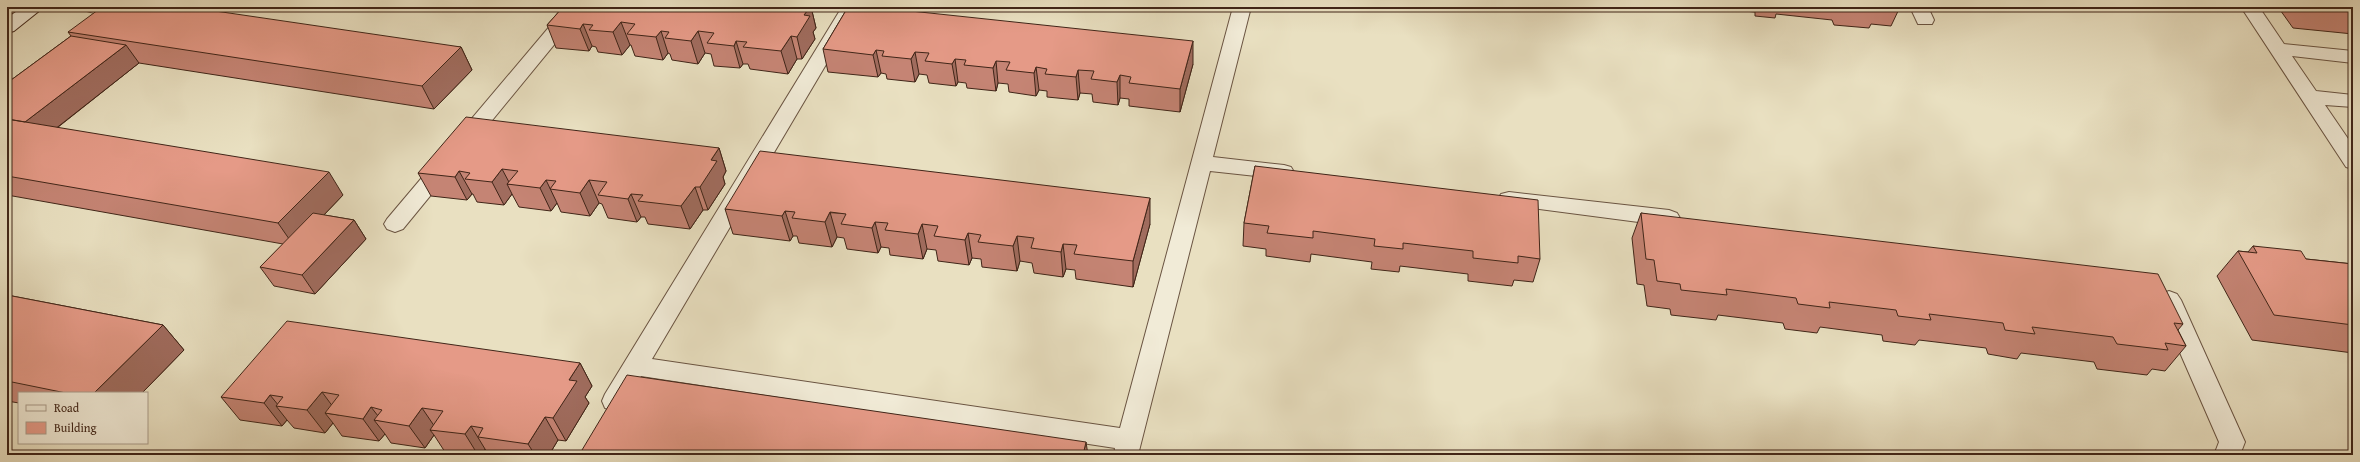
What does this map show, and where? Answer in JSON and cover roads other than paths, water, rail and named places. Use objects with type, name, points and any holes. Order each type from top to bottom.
[{"type":"main road","points":[[7,27],[35,7]]},
{"type":"main road","points":[[93,7],[148,14]]},
{"type":"main road","points":[[395,224],[576,7]]},
{"type":"main road","points":[[602,421],[851,7]]},
{"type":"main road","points":[[635,366],[1128,448],[1242,7]]},
{"type":"main road","points":[[2250,7],[2353,162]]},
{"type":"main road","points":[[2277,49],[2353,57]]},
{"type":"main road","points":[[2309,97],[2353,102]]},
{"type":"main road","points":[[1202,162],[1305,175]]},
{"type":"main road","points":[[1487,196],[1686,220]]},
{"type":"main road","points":[[2156,284],[2167,295],[2232,442],[2227,455]]}]
